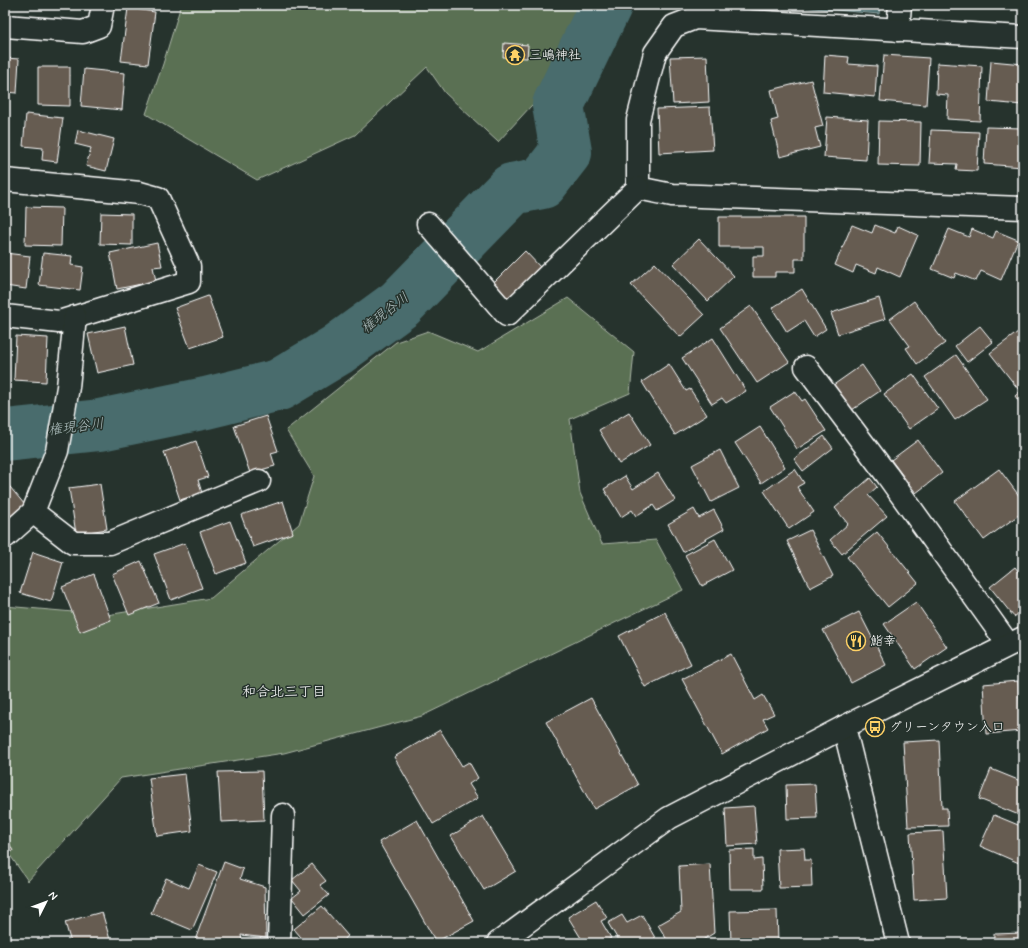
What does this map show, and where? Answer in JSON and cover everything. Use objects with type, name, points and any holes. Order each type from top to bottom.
[{"type":"street","points":[[5,26],[83,32],[100,26],[103,5]]},
{"type":"street","points":[[898,30],[900,5]]},
{"type":"street","points":[[428,224],[507,315],[638,188],[638,120],[655,53],[674,26],[694,18],[1023,37]]},
{"type":"street","points":[[5,180],[140,193],[158,198],[189,266],[189,282],[59,322],[5,316]]},
{"type":"street","points":[[638,188],[672,195],[1023,208]]},
{"type":"street","points":[[5,536],[33,512],[58,451],[68,387],[75,317]]},
{"type":"street","points":[[498,943],[669,818],[844,727],[1016,641],[891,481],[806,367]]},
{"type":"street","points":[[33,512],[73,543],[110,543],[259,481]]},
{"type":"street","points":[[844,727],[898,943]]},
{"type":"street","points":[[279,943],[283,815]]},
{"type":"green space","points":[[181,5],[590,5],[580,20],[542,94],[498,142],[445,93],[427,67],[355,135],[257,180],[146,114]]},
{"type":"green space","points":[[568,298],[634,352],[630,393],[570,419],[580,493],[602,544],[656,540],[683,590],[422,716],[284,753],[121,778],[28,881],[5,848],[5,606],[107,615],[211,598],[299,524],[314,476],[286,430],[396,342],[428,331],[478,352]]},
{"type":"water","points":[[781,5],[880,5],[879,14]]},
{"type":"building","points":[[128,8],[155,12],[148,64],[121,61]]},
{"type":"building","points":[[504,43],[528,45],[527,58],[503,57]]},
{"type":"building","points":[[825,55],[849,57],[848,64],[877,66],[875,97],[823,92]]},
{"type":"building","points":[[884,55],[929,58],[926,105],[880,101]]},
{"type":"building","points":[[707,56],[709,102],[673,104],[670,57]]},
{"type":"building","points":[[5,58],[19,59],[17,93],[5,92]]},
{"type":"building","points":[[991,61],[1023,64],[1023,105],[988,102]]},
{"type":"building","points":[[937,63],[982,66],[980,121],[947,119],[948,95],[936,94]]},
{"type":"building","points":[[38,67],[70,67],[70,106],[38,105]]},
{"type":"building","points":[[84,69],[125,73],[122,110],[81,106]]},
{"type":"building","points":[[811,80],[823,126],[815,128],[820,147],[780,157],[771,121],[778,119],[771,90]]},
{"type":"building","points":[[710,107],[713,150],[659,153],[657,109]]},
{"type":"building","points":[[26,114],[63,118],[57,162],[42,160],[43,148],[23,146]]},
{"type":"building","points":[[827,117],[868,120],[866,160],[824,157]]},
{"type":"building","points":[[879,121],[921,122],[920,166],[878,165]]},
{"type":"building","points":[[986,127],[1023,128],[1023,167],[984,164]]},
{"type":"building","points":[[78,130],[114,139],[106,171],[86,166],[91,148],[75,144]]},
{"type":"building","points":[[931,130],[979,132],[977,171],[956,170],[957,164],[929,163]]},
{"type":"building","points":[[5,202],[8,203],[5,246]]},
{"type":"building","points":[[26,207],[62,208],[61,246],[25,245]]},
{"type":"building","points":[[101,213],[132,214],[132,245],[100,244]]},
{"type":"building","points":[[719,217],[804,217],[804,259],[795,259],[795,272],[775,272],[775,277],[753,277],[753,256],[764,256],[764,247],[719,247]]},
{"type":"building","points":[[852,225],[872,233],[875,225],[895,233],[898,226],[918,235],[900,277],[878,267],[876,273],[856,265],[853,273],[835,265]]},
{"type":"building","points":[[949,229],[969,237],[972,229],[993,238],[996,231],[1018,240],[1001,280],[981,271],[976,281],[956,273],[954,278],[932,269]]},
{"type":"building","points":[[699,239],[734,276],[708,301],[673,264]]},
{"type":"building","points":[[157,243],[162,266],[153,267],[156,281],[117,289],[110,253]]},
{"type":"building","points":[[525,251],[541,268],[509,299],[493,283]]},
{"type":"building","points":[[5,253],[30,256],[26,289],[5,286]]},
{"type":"building","points":[[43,253],[72,256],[71,265],[83,267],[80,290],[39,285]]},
{"type":"building","points":[[655,263],[704,315],[680,337],[631,285]]},
{"type":"building","points":[[802,289],[826,329],[814,337],[804,321],[787,332],[772,308]]},
{"type":"building","points":[[208,296],[223,337],[190,348],[175,308]]},
{"type":"building","points":[[879,298],[885,319],[838,334],[831,313]]},
{"type":"building","points":[[914,301],[945,343],[917,364],[906,348],[910,346],[890,319]]},
{"type":"building","points":[[751,306],[789,362],[757,383],[720,328]]},
{"type":"building","points":[[125,326],[133,365],[97,373],[88,334]]},
{"type":"building","points":[[980,326],[993,342],[967,362],[955,346]]},
{"type":"building","points":[[1018,332],[1023,339],[1023,386],[1019,390],[990,353]]},
{"type":"building","points":[[16,336],[48,338],[46,382],[14,380]]},
{"type":"building","points":[[713,338],[746,391],[726,403],[722,398],[712,404],[682,358]]},
{"type":"building","points":[[956,355],[987,399],[955,420],[925,377]]},
{"type":"building","points":[[669,364],[686,391],[690,389],[707,415],[675,435],[642,382]]},
{"type":"building","points":[[862,365],[880,391],[849,412],[832,386]]},
{"type":"building","points":[[913,374],[938,409],[909,429],[884,394]]},
{"type":"building","points":[[1023,389],[1023,407],[1015,396]]},
{"type":"building","points":[[795,391],[802,401],[805,399],[826,431],[797,449],[770,407]]},
{"type":"building","points":[[629,412],[650,445],[619,464],[599,430]]},
{"type":"building","points":[[266,416],[278,451],[271,453],[275,466],[250,473],[234,426]]},
{"type":"building","points":[[760,427],[785,467],[761,483],[735,443]]},
{"type":"building","points":[[824,436],[833,448],[803,471],[794,459]]},
{"type":"building","points":[[918,440],[942,473],[916,493],[891,460]]},
{"type":"building","points":[[196,441],[208,477],[198,480],[202,493],[180,500],[164,452]]},
{"type":"building","points":[[720,450],[739,488],[711,502],[692,465]]},
{"type":"building","points":[[795,469],[804,483],[797,487],[814,512],[789,529],[764,491]]},
{"type":"building","points":[[999,469],[1023,501],[1023,512],[984,540],[955,501]]},
{"type":"building","points":[[658,473],[675,500],[657,511],[653,505],[636,516],[632,510],[621,517],[604,489],[625,476],[633,489]]},
{"type":"building","points":[[870,478],[877,487],[868,495],[887,516],[842,554],[830,540],[848,524],[835,508]]},
{"type":"building","points":[[5,481],[25,505],[5,522]]},
{"type":"building","points":[[100,484],[107,529],[76,534],[69,488]]},
{"type":"building","points":[[283,501],[293,533],[253,547],[241,515]]},
{"type":"building","points":[[694,509],[699,518],[714,510],[724,529],[683,552],[668,524]]},
{"type":"building","points":[[230,521],[246,563],[216,574],[200,532]]},
{"type":"building","points":[[810,530],[833,576],[810,588],[787,541]]},
{"type":"building","points":[[877,532],[918,583],[888,607],[847,557]]},
{"type":"building","points":[[715,539],[732,570],[702,586],[685,555]]},
{"type":"building","points":[[185,543],[202,588],[171,600],[154,554]]},
{"type":"building","points":[[33,552],[63,562],[51,602],[20,593]]},
{"type":"building","points":[[141,561],[159,603],[129,615],[112,574]]},
{"type":"building","points":[[1015,567],[1023,577],[1023,610],[1014,617],[990,587]]},
{"type":"building","points":[[94,574],[111,620],[80,632],[62,587]]},
{"type":"building","points":[[916,602],[947,647],[915,669],[884,624]]},
{"type":"building","points":[[665,612],[691,664],[645,687],[619,636]]},
{"type":"building","points":[[859,612],[886,665],[851,683],[823,630]]},
{"type":"building","points":[[731,654],[755,700],[763,695],[774,714],[763,719],[768,728],[722,754],[682,679]]},
{"type":"building","points":[[1018,681],[1022,731],[986,734],[983,684]]},
{"type":"building","points":[[591,698],[638,785],[594,809],[546,722]]},
{"type":"building","points":[[440,730],[462,766],[469,762],[478,778],[469,784],[478,798],[433,824],[394,757]]},
{"type":"building","points":[[939,740],[942,808],[947,808],[948,826],[908,827],[903,742]]},
{"type":"building","points":[[991,769],[1023,782],[1023,805],[1019,815],[979,799]]},
{"type":"building","points":[[262,771],[264,820],[221,822],[218,772]]},
{"type":"building","points":[[185,774],[192,831],[157,836],[149,778]]},
{"type":"building","points":[[815,784],[817,818],[787,819],[786,785]]},
{"type":"building","points":[[754,806],[757,844],[727,846],[725,808]]},
{"type":"building","points":[[994,815],[1023,827],[1023,854],[1019,863],[980,846]]},
{"type":"building","points":[[483,816],[516,871],[484,890],[451,836]]},
{"type":"building","points":[[417,820],[474,921],[436,942],[379,842]]},
{"type":"building","points":[[943,831],[947,898],[914,900],[910,833]]},
{"type":"building","points":[[5,835],[13,851],[5,855]]},
{"type":"building","points":[[804,848],[805,860],[811,860],[812,887],[779,888],[777,849]]},
{"type":"building","points":[[754,849],[754,860],[762,859],[763,889],[730,889],[729,850]]},
{"type":"building","points":[[224,862],[243,869],[240,879],[265,887],[266,938],[241,935],[242,940],[238,943],[194,943]]},
{"type":"building","points":[[312,864],[326,881],[320,885],[329,895],[305,914],[292,898],[301,891],[292,880]]},
{"type":"building","points":[[710,864],[714,933],[698,943],[669,943],[658,925],[681,912],[679,866]]},
{"type":"building","points":[[199,865],[217,872],[192,930],[151,913],[166,878],[189,888]]},
{"type":"building","points":[[596,900],[607,918],[601,921],[611,938],[603,943],[584,943],[568,917]]},
{"type":"building","points":[[322,906],[348,936],[340,943],[306,943],[294,929]]},
{"type":"building","points":[[777,910],[778,943],[731,943],[730,911]]},
{"type":"building","points":[[102,912],[111,943],[71,943],[65,922]]},
{"type":"building","points":[[622,915],[627,923],[642,915],[658,943],[620,943],[608,923]]},
{"type":"building","points":[[1023,933],[1023,943],[994,943],[994,934]]},
{"type":"waterway","name":"権現谷川","points":[[5,435],[100,425],[206,403],[279,385],[337,350],[400,304],[512,189],[542,183],[566,152],[558,105],[606,5]]},
{"type":"place","name":"三嶋神社","points":[[515,55]]},
{"type":"place","name":"鮨幸","points":[[856,641]]},
{"type":"place","name":"グリーンタウン入口","points":[[875,727]]},
{"type":"district","name":"和合北三丁目","points":[[284,692]]}]
